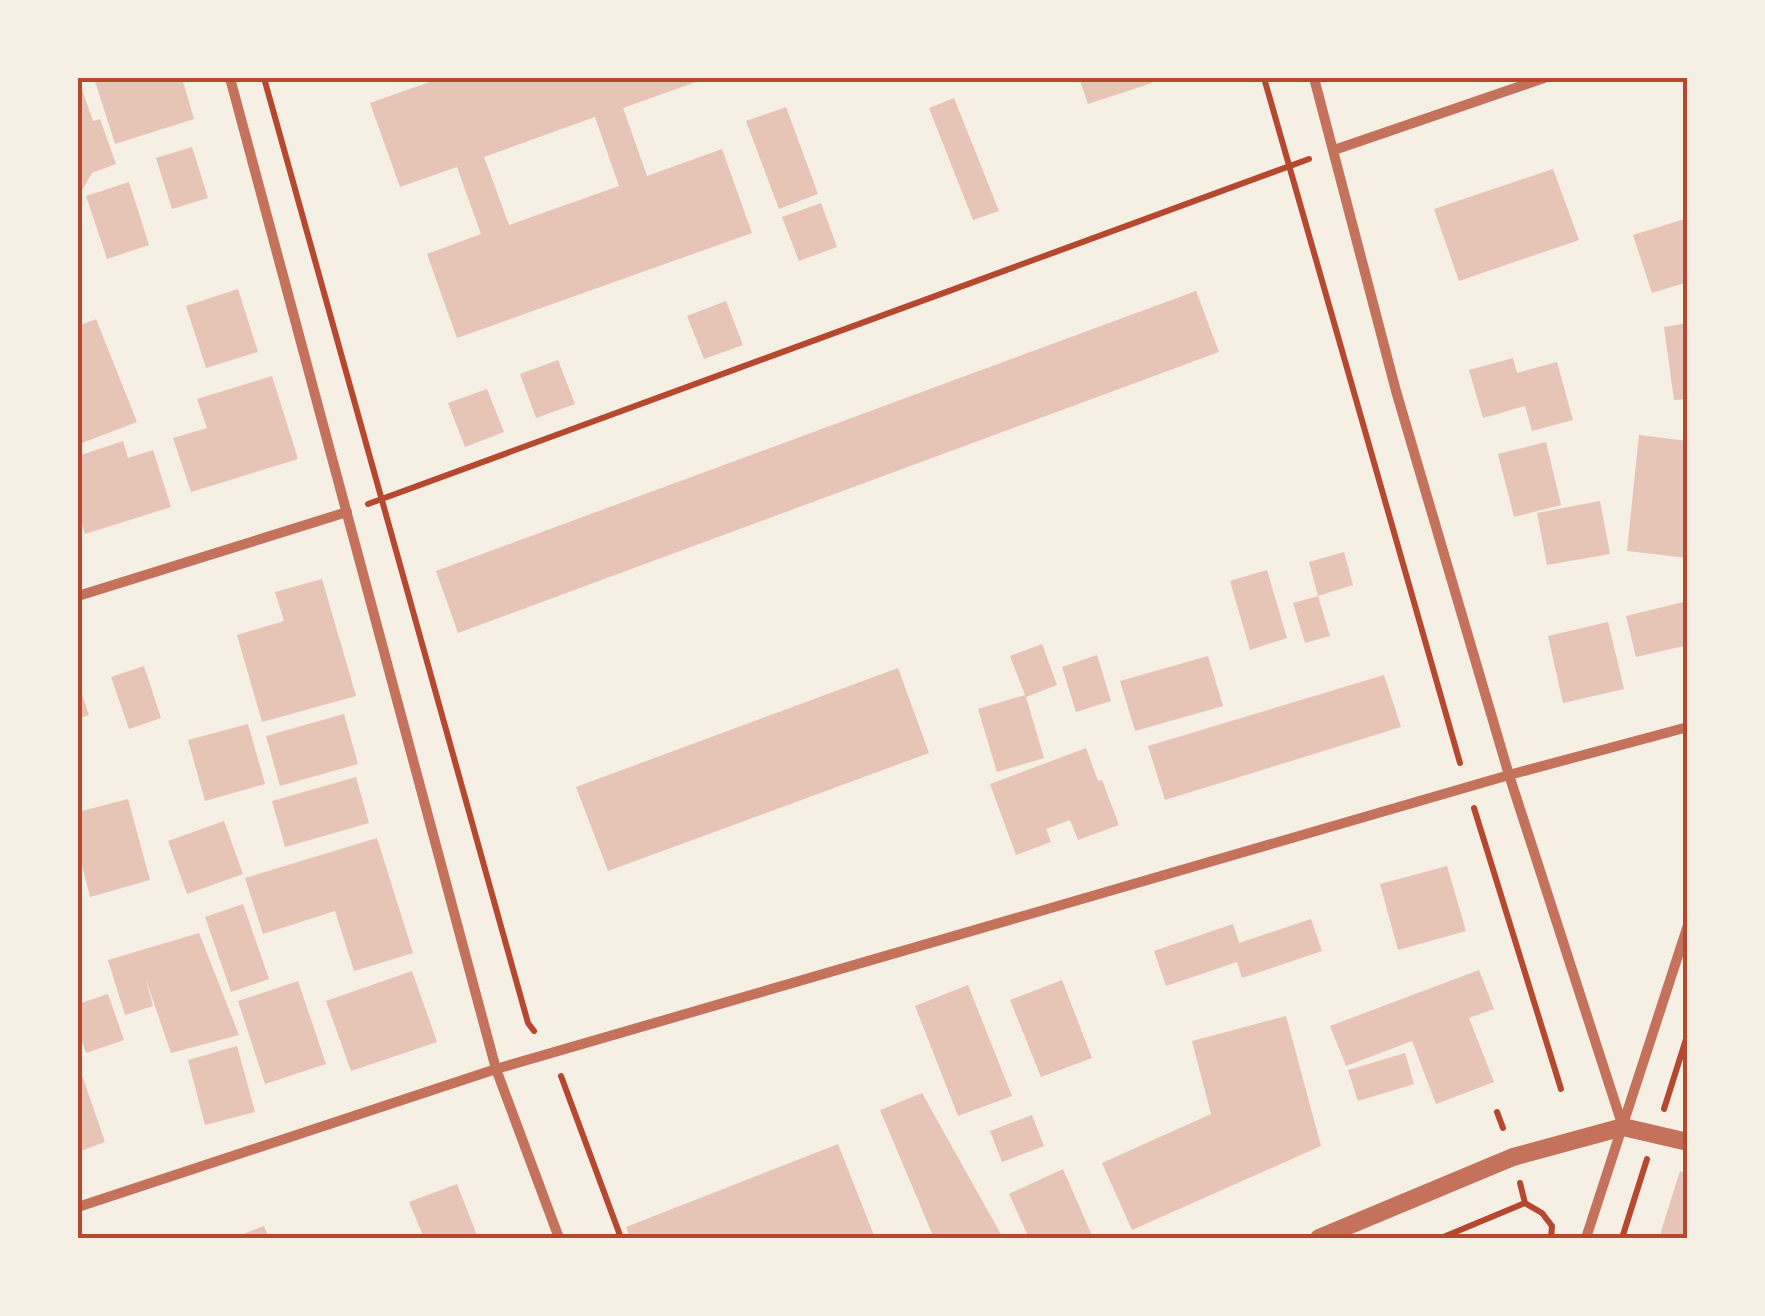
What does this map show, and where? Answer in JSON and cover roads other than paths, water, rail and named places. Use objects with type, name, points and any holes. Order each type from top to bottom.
[{"type":"street","points":[[230,78],[496,1069],[559,1238]]},
{"type":"street","points":[[1314,78],[1396,391],[1509,775],[1623,1126]]},
{"type":"street","points":[[1334,150],[1544,78]]},
{"type":"street","points":[[78,596],[348,512]]},
{"type":"street","points":[[78,1207],[496,1069],[1688,726]]},
{"type":"street","points":[[1586,1238],[1688,925]]},
{"type":"street","points":[[1319,1238],[1514,1157],[1623,1126],[1688,1142]]}]
